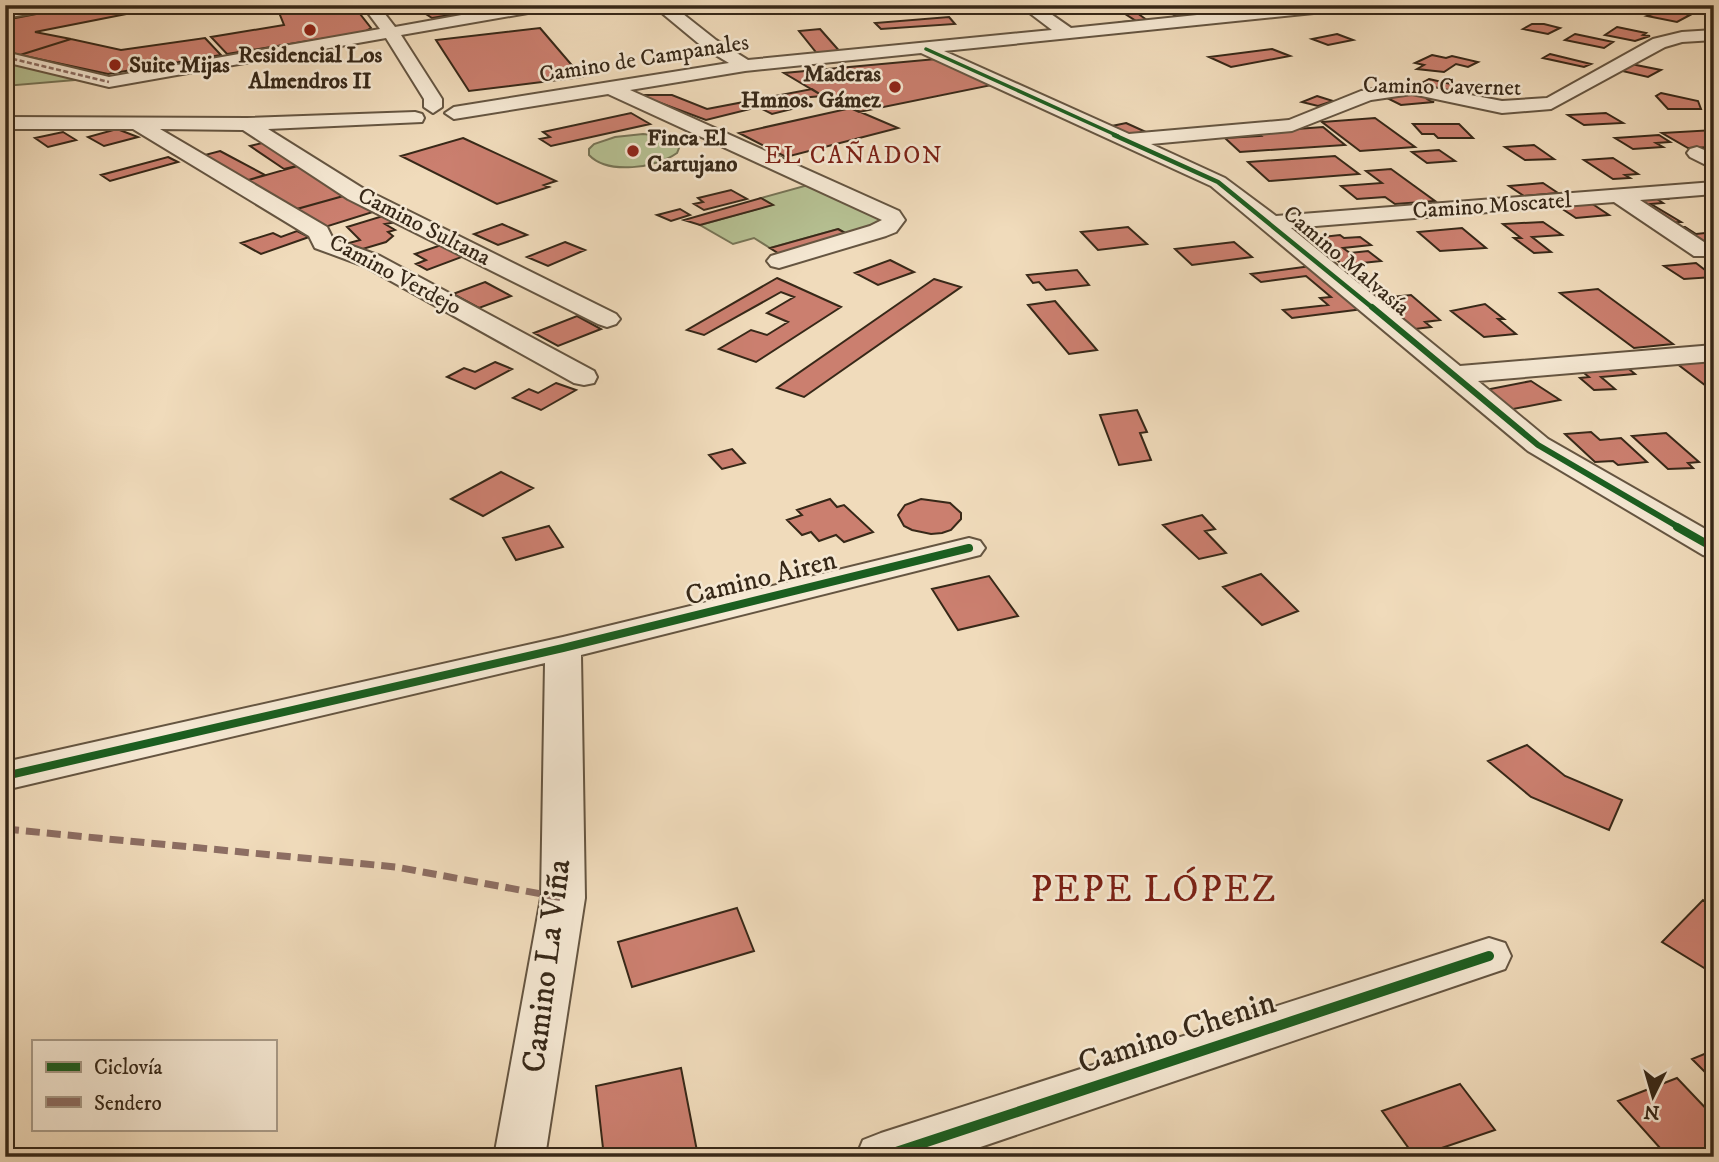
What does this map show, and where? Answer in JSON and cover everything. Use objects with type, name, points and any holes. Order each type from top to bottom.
[{"type":"street","points":[[5,11],[28,5]]},
{"type":"street","points":[[5,11],[51,5]]},
{"type":"street","points":[[370,5],[433,99],[433,107]]},
{"type":"street","points":[[5,57],[109,82],[545,5]]},
{"type":"street","points":[[678,5],[671,7],[669,11],[710,44],[744,66]]},
{"type":"street","points":[[1027,5],[1069,34]]},
{"type":"street","name":"Camino de Campanales","points":[[415,118],[437,120],[454,113],[744,66],[1343,5]]},
{"type":"street","points":[[1129,140],[1293,125],[1367,95],[1420,89],[1502,107],[1541,106],[1659,43],[1682,37],[1714,35]]},
{"type":"street","name":"Camino Malvasía","points":[[926,49],[1218,182],[1538,445],[1714,548]]},
{"type":"street","points":[[611,88],[891,216],[894,220],[888,227],[878,231],[779,261]]},
{"type":"street","points":[[5,123],[247,124],[415,118],[416,112],[433,107],[451,109],[454,113]]},
{"type":"street","name":"Camino Cavernet","points":[[1335,109],[1388,111]]},
{"type":"street","name":"Camino Cavernet","points":[[1441,112],[1548,114]]},
{"type":"street","name":"Camino Sultana","points":[[247,124],[356,194],[607,319]]},
{"type":"street","name":"Camino Verdejo","points":[[139,125],[319,232],[323,243],[372,261],[584,377]]},
{"type":"street","name":"Camino Moscatel","points":[[1271,223],[1714,188]]},
{"type":"street","points":[[1619,196],[1702,251]]},
{"type":"street","points":[[1452,375],[1714,353]]},
{"type":"street","name":"Camino Airen","points":[[5,776],[563,648],[969,548]]},
{"type":"street","name":"Camino La Viña","points":[[519,1157],[563,898],[563,648]]},
{"type":"street","name":"Camino Chenin","points":[[881,1157],[1489,956]]},
{"type":"green space","points":[[5,60],[87,79],[5,86]]},
{"type":"green space","name":"Finca El Cartujano","points":[[643,134],[672,141],[679,148],[677,153],[657,162],[632,167],[608,165],[589,155],[589,149],[594,144],[615,137]]},
{"type":"green space","points":[[808,185],[880,218],[880,225],[849,235],[838,229],[770,248],[754,238],[733,244],[700,225],[772,205],[761,198]]},
{"type":"building","points":[[83,5],[172,5],[35,32],[71,39],[20,55],[5,51],[5,20]]},
{"type":"building","name":"Residencial Los Almendros II","points":[[276,5],[353,5],[371,28],[364,32],[227,54],[211,37],[284,25]]},
{"type":"building","points":[[412,5],[509,5],[432,18]]},
{"type":"building","points":[[1111,5],[1126,5],[1151,23],[1127,26],[1121,22],[1136,21]]},
{"type":"building","points":[[1158,5],[1189,5],[1210,17],[1182,20]]},
{"type":"building","points":[[1661,11],[1690,15],[1677,22],[1647,16]]},
{"type":"building","points":[[949,17],[955,24],[881,29],[875,23]]},
{"type":"building","points":[[1532,24],[1560,28],[1548,34],[1523,29]]},
{"type":"building","points":[[1617,27],[1650,36],[1635,41],[1605,35]]},
{"type":"building","points":[[540,28],[582,77],[469,91],[436,40]]},
{"type":"building","points":[[820,29],[842,54],[819,56],[799,31]]},
{"type":"building","points":[[1337,34],[1353,40],[1328,45],[1312,39]]},
{"type":"building","points":[[1575,34],[1613,42],[1604,48],[1565,40]]},
{"type":"building","name":"Suite Mijas","points":[[205,38],[221,55],[108,74],[20,55],[71,39],[121,50]]},
{"type":"building","points":[[1272,49],[1290,56],[1231,67],[1209,57]]},
{"type":"building","points":[[1550,54],[1591,64],[1584,67],[1543,58]]},
{"type":"building","points":[[1432,55],[1478,62],[1468,67],[1456,64],[1444,72],[1417,69],[1424,65],[1415,63]]},
{"type":"building","name":"Maderas Hmnos. Gámez","points":[[936,59],[992,85],[859,112],[823,96],[784,73]]},
{"type":"building","points":[[1631,64],[1661,70],[1648,77],[1618,70]]},
{"type":"building","points":[[1429,79],[1464,87],[1454,92],[1420,84]]},
{"type":"building","points":[[812,89],[823,96],[799,98],[812,104],[772,114],[758,107],[706,120],[639,95],[672,95],[707,109]]},
{"type":"building","points":[[1420,92],[1435,99],[1429,100],[1434,102],[1401,105],[1385,97]]},
{"type":"building","points":[[1661,93],[1698,101],[1701,109],[1668,109],[1656,96]]},
{"type":"building","points":[[1317,96],[1333,101],[1318,106],[1302,102]]},
{"type":"building","points":[[851,108],[898,128],[786,157],[739,133]]},
{"type":"building","points":[[631,113],[650,124],[551,146],[540,139],[550,137],[543,132]]},
{"type":"building","points":[[1606,113],[1623,123],[1584,125],[1568,115]]},
{"type":"building","points":[[1375,118],[1415,147],[1360,151],[1322,122]]},
{"type":"building","points":[[1126,123],[1146,132],[1131,136],[1112,126]]},
{"type":"building","points":[[1413,124],[1459,124],[1473,138],[1438,138],[1434,134],[1422,134]]},
{"type":"building","points":[[1323,127],[1345,145],[1240,152],[1225,138],[1261,136],[1256,132]]},
{"type":"building","points":[[117,129],[138,137],[104,146],[88,137]]},
{"type":"building","points":[[1714,130],[1714,147],[1688,148],[1662,133]]},
{"type":"building","points":[[63,132],[76,140],[48,147],[35,138]]},
{"type":"building","points":[[1659,135],[1670,142],[1656,143],[1663,147],[1633,149],[1615,138]]},
{"type":"building","points":[[463,138],[556,181],[544,185],[549,187],[497,204],[401,156]]},
{"type":"building","points":[[266,142],[301,165],[284,169],[250,146]]},
{"type":"building","points":[[1534,145],[1554,159],[1525,160],[1505,147]]},
{"type":"building","points":[[1439,150],[1455,161],[1427,163],[1412,152]]},
{"type":"building","points":[[220,151],[265,175],[245,181],[201,156]]},
{"type":"building","points":[[1335,156],[1359,174],[1269,181],[1248,162]]},
{"type":"building","points":[[168,157],[178,162],[110,181],[101,175]]},
{"type":"building","points":[[1613,158],[1638,174],[1625,175],[1630,178],[1613,179],[1584,160]]},
{"type":"building","points":[[301,165],[347,195],[293,210],[245,181]]},
{"type":"building","points":[[1391,169],[1435,201],[1395,204],[1385,197],[1357,199],[1341,186],[1382,183],[1366,171]]},
{"type":"building","points":[[1543,183],[1558,193],[1524,196],[1509,186]]},
{"type":"building","points":[[731,190],[747,199],[704,210],[694,204],[703,202],[698,198]]},
{"type":"building","points":[[347,195],[376,211],[325,227],[297,209]]},
{"type":"building","points":[[1661,195],[1667,199],[1657,199],[1663,203],[1651,204],[1681,222],[1669,223],[1627,197]]},
{"type":"building","points":[[761,198],[773,205],[700,225],[684,220]]},
{"type":"building","points":[[1588,201],[1609,215],[1576,218],[1555,204]]},
{"type":"building","points":[[680,209],[690,215],[671,221],[657,215]]},
{"type":"building","points":[[386,215],[397,222],[385,224],[395,230],[388,232],[393,236],[386,242],[356,251],[342,245],[360,240],[347,227]]},
{"type":"building","points":[[1543,222],[1562,235],[1532,237],[1551,252],[1534,253],[1514,238],[1521,238],[1503,224]]},
{"type":"building","points":[[502,224],[527,235],[498,245],[474,234]]},
{"type":"building","points":[[1128,227],[1147,244],[1098,250],[1081,232]]},
{"type":"building","points":[[1677,227],[1685,227],[1696,234],[1714,232],[1714,250]]},
{"type":"building","points":[[1462,228],[1486,248],[1440,251],[1418,232]]},
{"type":"building","points":[[838,229],[849,235],[781,255],[770,248]]},
{"type":"building","points":[[297,231],[309,237],[261,254],[241,243],[273,233],[281,237]]},
{"type":"building","points":[[1340,235],[1344,238],[1360,237],[1371,245],[1343,248],[1350,253],[1368,251],[1381,261],[1343,265],[1314,242],[1326,241],[1322,237]]},
{"type":"building","points":[[565,242],[585,250],[548,266],[527,257]]},
{"type":"building","points":[[1234,242],[1252,257],[1192,265],[1175,249]]},
{"type":"building","points":[[444,244],[467,255],[427,270],[416,264],[426,260],[415,254]]},
{"type":"building","points":[[890,260],[914,272],[878,285],[855,273]]},
{"type":"building","points":[[1696,263],[1714,277],[1684,279],[1664,266]]},
{"type":"building","points":[[1311,266],[1363,309],[1292,318],[1283,310],[1328,305],[1320,298],[1331,297],[1306,276],[1261,282],[1251,274]]},
{"type":"building","points":[[1077,270],[1089,285],[1046,290],[1039,282],[1033,283],[1027,275]]},
{"type":"building","points":[[777,278],[841,307],[756,362],[719,349],[751,330],[767,335],[788,322],[767,313],[794,297],[781,292],[704,335],[687,330]]},
{"type":"building","points":[[934,279],[961,287],[804,397],[777,388]]},
{"type":"building","points":[[485,282],[511,296],[479,308],[453,294]]},
{"type":"building","points":[[1598,289],[1673,344],[1634,348],[1560,293]]},
{"type":"building","points":[[1411,295],[1440,320],[1425,322],[1431,327],[1415,329],[1380,298]]},
{"type":"building","points":[[1055,301],[1097,350],[1069,354],[1028,305]]},
{"type":"building","points":[[1485,304],[1504,319],[1498,319],[1516,334],[1484,337],[1451,311]]},
{"type":"building","points":[[577,316],[601,329],[558,346],[534,333]]},
{"type":"building","points":[[1714,360],[1714,389],[1710,389],[1676,363]]},
{"type":"building","points":[[495,362],[512,369],[475,389],[447,377],[464,368],[475,372]]},
{"type":"building","points":[[1624,365],[1635,374],[1601,377],[1615,389],[1594,390],[1580,378],[1589,377],[1579,369]]},
{"type":"building","points":[[1531,381],[1560,400],[1508,410],[1480,391]]},
{"type":"building","points":[[556,383],[576,390],[541,410],[513,398],[529,389],[538,393]]},
{"type":"building","points":[[1137,410],[1147,432],[1140,433],[1151,460],[1119,465],[1100,415]]},
{"type":"building","points":[[1591,432],[1600,440],[1621,438],[1647,462],[1618,465],[1613,461],[1595,462],[1565,434]]},
{"type":"building","points":[[1666,433],[1699,462],[1688,463],[1693,468],[1668,469],[1632,436]]},
{"type":"building","points":[[732,449],[745,463],[722,469],[709,455]]},
{"type":"building","points":[[501,472],[533,488],[483,516],[451,499]]},
{"type":"building","points":[[830,499],[837,507],[844,505],[873,532],[844,542],[836,535],[819,541],[811,532],[802,535],[787,520],[802,515],[797,510]]},
{"type":"building","points":[[921,499],[950,503],[961,513],[961,519],[951,530],[942,533],[931,534],[904,526],[898,515],[905,505]]},
{"type":"building","points":[[1202,515],[1215,529],[1205,531],[1226,553],[1199,559],[1163,525]]},
{"type":"building","points":[[549,526],[563,547],[516,560],[503,538]]},
{"type":"building","points":[[1261,574],[1298,611],[1262,625],[1223,587]]},
{"type":"building","points":[[989,576],[1018,616],[958,630],[932,589]]},
{"type":"building","points":[[1527,745],[1565,776],[1622,800],[1609,830],[1531,797],[1488,761]]},
{"type":"building","points":[[1703,900],[1714,907],[1714,974],[1662,942]]},
{"type":"building","points":[[737,908],[754,951],[632,987],[618,942]]},
{"type":"building","points":[[1714,1050],[1714,1081],[1692,1059]]},
{"type":"building","points":[[681,1068],[697,1151],[673,1157],[604,1157],[596,1086]]},
{"type":"building","points":[[1677,1078],[1714,1117],[1714,1157],[1668,1157],[1618,1101]]},
{"type":"building","points":[[1460,1084],[1495,1130],[1415,1157],[1382,1111]]},
{"type":"marked path","points":[[5,57],[109,82]]},
{"type":"marked path","points":[[5,829],[396,867],[563,898]]},
{"type":"cycle path","points":[[926,49],[1218,182],[1538,445],[1714,548]]},
{"type":"cycle path","points":[[5,776],[563,648],[969,548]]},
{"type":"cycle path","points":[[881,1157],[1489,956]]},
{"type":"place","name":"Residencial Los Almendros II","points":[[310,30]]},
{"type":"place","name":"Suite Mijas","points":[[115,65]]},
{"type":"place","name":"Maderas Hmnos. Gámez","points":[[895,87]]},
{"type":"place","name":"Finca El Cartujano","points":[[633,151]]},
{"type":"district","name":"EL CAÑADON","points":[[854,156]]},
{"type":"district","name":"PEPE LÓPEZ","points":[[1154,890]]}]
